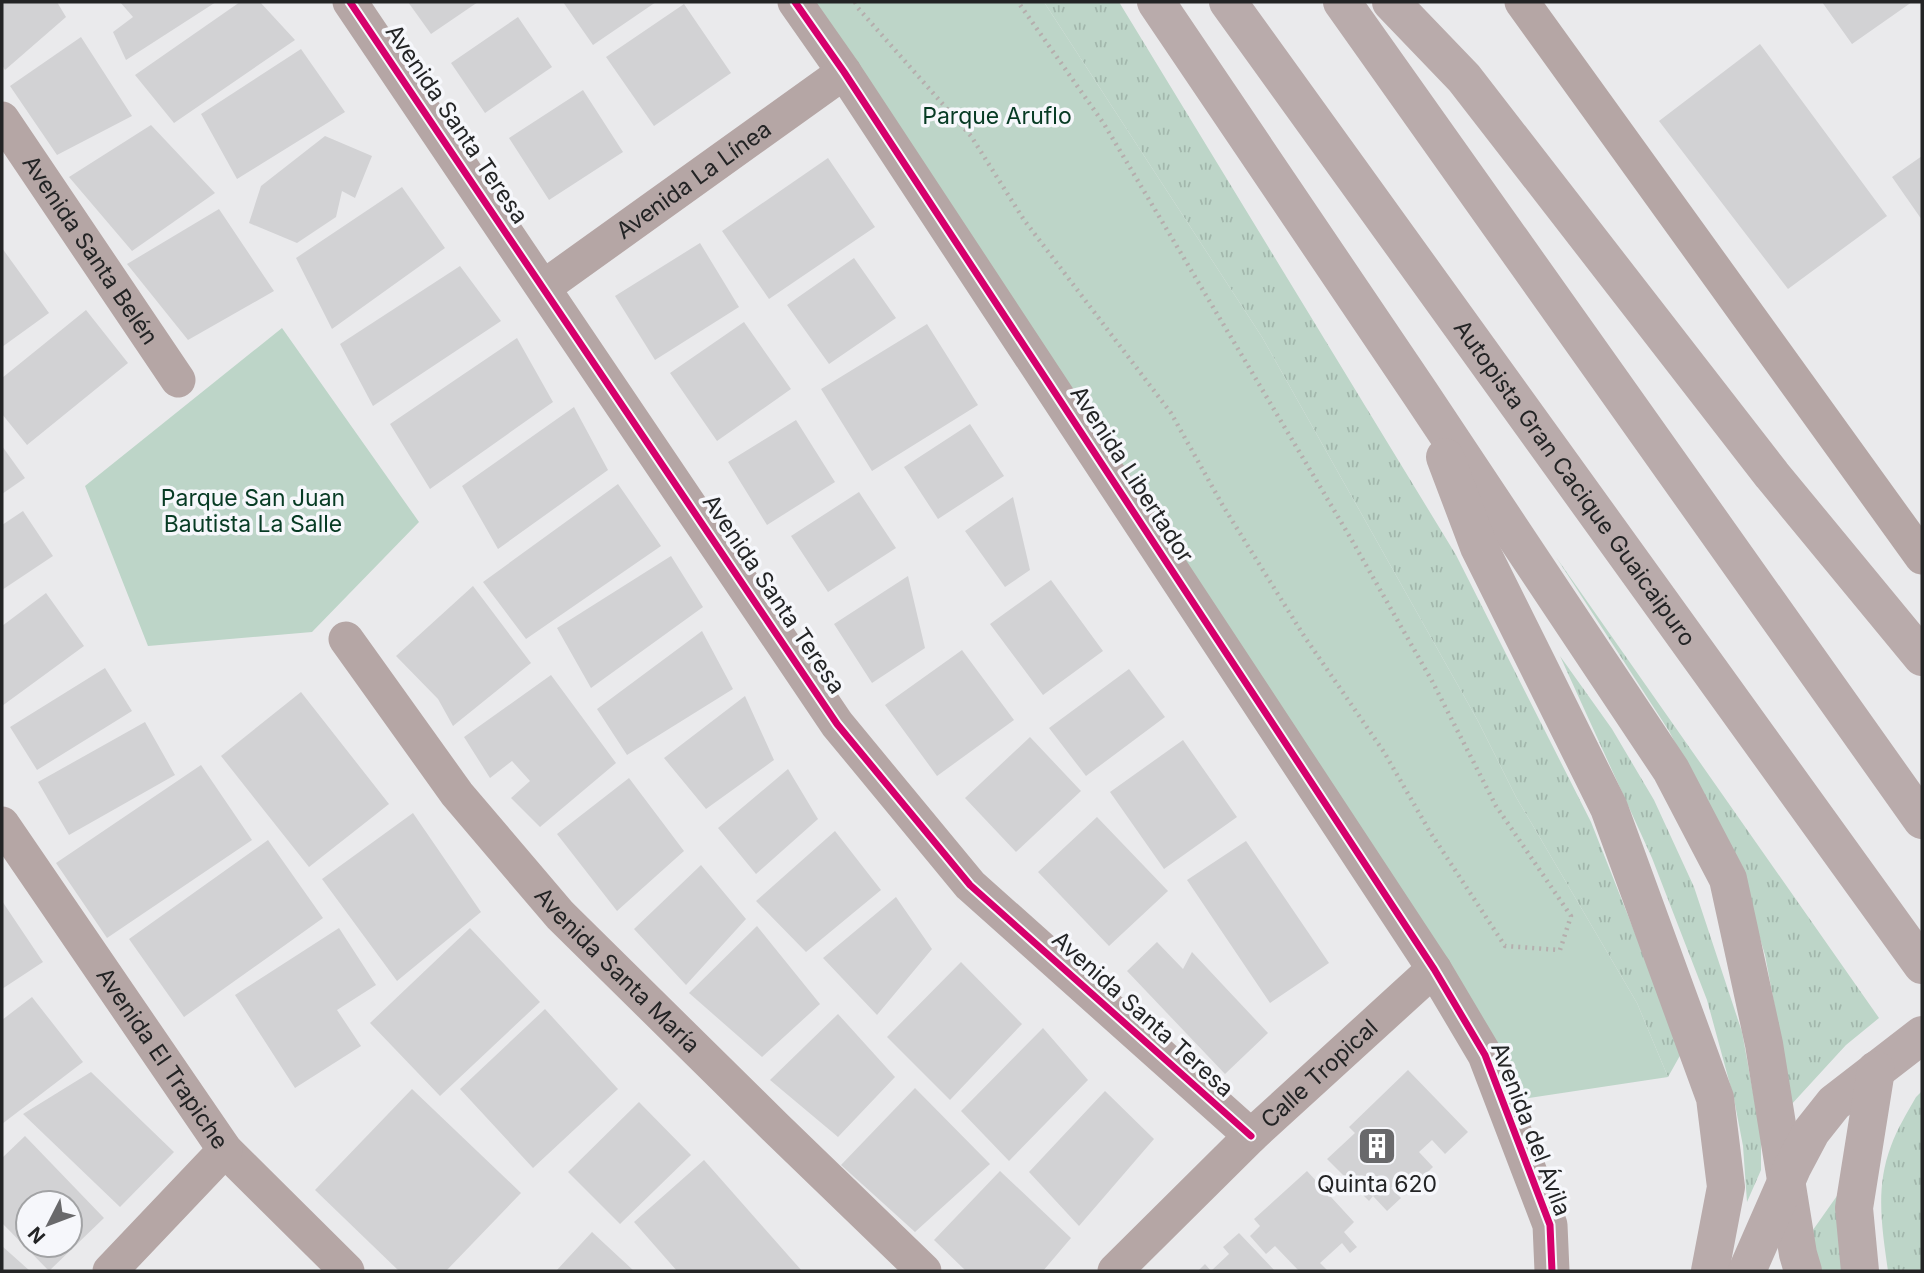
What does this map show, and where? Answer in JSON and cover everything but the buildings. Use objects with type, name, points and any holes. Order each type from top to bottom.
[{"type":"highway","points":[[1156,2],[1671,770],[1728,879],[1764,1044],[1803,1271]]},
{"type":"highway","name":"Autopista Gran Cacique Guaicaipuro","points":[[1228,2],[1922,965]]},
{"type":"highway","points":[[1342,2],[1922,820]]},
{"type":"highway","points":[[1391,2],[1464,78],[1772,475],[1922,657]]},
{"type":"highway","points":[[1420,393],[1479,547],[1609,808],[1714,1098],[1726,1187],[1710,1271]]},
{"type":"highway","points":[[1747,1271],[1793,1166],[1811,1132],[1834,1103],[1898,1053]]},
{"type":"highway","points":[[1860,1271],[1854,1208],[1898,1053]]},
{"type":"street","name":"Avenida Santa Teresa","points":[[350,2],[837,724],[970,885],[1251,1136]]},
{"type":"street","name":"Avenida Libertador","points":[[795,2],[844,72],[1434,969]]},
{"type":"street","points":[[1521,2],[1922,557]]},
{"type":"street","name":"Avenida La Línea","points":[[544,287],[844,72]]},
{"type":"street","name":"Avenida Santa Belén","points":[[2,119],[178,380]]},
{"type":"street","name":"Avenida Santa María","points":[[346,639],[457,794],[560,915],[924,1271]]},
{"type":"street","name":"Avenida El Trapiche","points":[[2,824],[225,1150],[347,1271]]},
{"type":"street","name":"Calle Tropical","points":[[1115,1271],[1251,1136],[1434,969]]},
{"type":"street","name":"Avenida del Ávila","points":[[1434,969],[1485,1055],[1550,1225],[1552,1271]]},
{"type":"street","points":[[110,1271],[225,1150]]},
{"type":"path","points":[[855,2],[971,136],[1024,220],[1171,413],[1223,506],[1304,636],[1384,752],[1430,832],[1505,946],[1560,950],[1571,916],[1496,806],[1432,681],[1357,549],[1111,135],[1018,2]]},
{"type":"green space","name":"Parque Aruflo","points":[[799,2],[1044,2],[1262,337],[1478,721],[1516,797],[1637,1003],[1668,1077],[1522,1099]]},
{"type":"green space","points":[[1044,2],[1119,2],[1456,555],[1591,822],[1682,1052],[1668,1077],[1637,1003],[1516,797],[1478,721],[1262,337]]},
{"type":"green space","name":"Parque San Juan Bautista La Salle","points":[[282,328],[419,522],[312,632],[148,646],[85,486]]},
{"type":"green space","points":[[1556,557],[1879,1018],[1846,1045],[1790,1106],[1765,955],[1742,878],[1669,731]]},
{"type":"green space","points":[[1560,656],[1612,729],[1654,800],[1694,887],[1742,1032],[1761,1136],[1761,1170],[1747,1202],[1743,1146],[1734,1099],[1707,1000],[1652,858]]},
{"type":"green space","points":[[1922,1091],[1922,1271],[1888,1271],[1881,1208],[1883,1177],[1896,1133]]},
{"type":"green space","points":[[1839,1193],[1847,1271],[1816,1271],[1808,1237]]},
{"type":"cycle path","points":[[350,2],[837,724],[970,885],[1251,1136]]},
{"type":"cycle path","points":[[795,2],[844,72],[1434,969],[1485,1055],[1550,1225],[1552,1271]]},
{"type":"place","name":"Quinta 620","points":[[1377,1146]]}]
